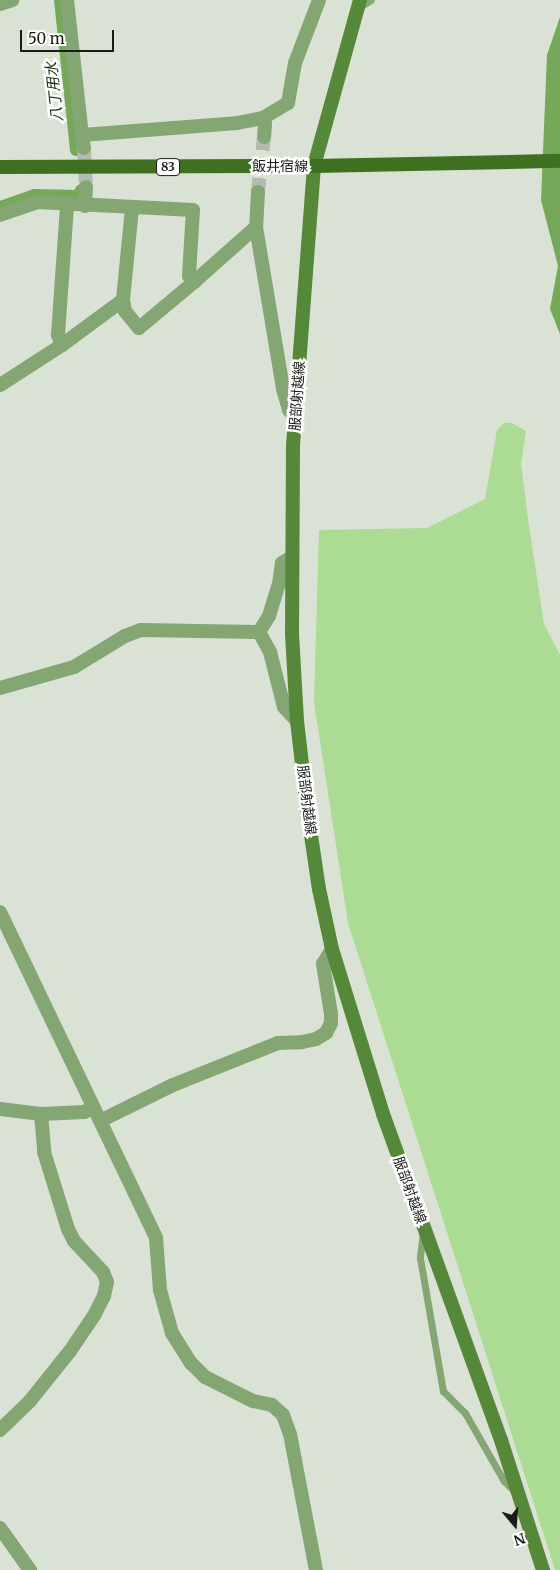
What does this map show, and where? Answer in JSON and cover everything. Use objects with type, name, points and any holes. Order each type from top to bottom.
[{"type":"main road","name":"服部射越線","points":[[358,3],[314,166],[295,416],[292,634],[297,721],[308,817],[319,889],[332,949],[383,1114],[543,1570]]},
{"type":"main road","name":"飯井宿線","points":[[0,167],[314,166],[560,161]]},
{"type":"street","points":[[0,4],[12,0]]},
{"type":"street","points":[[67,0],[83,141],[237,123],[263,118],[288,103],[295,63],[319,0]]},
{"type":"street","points":[[263,118],[265,124],[264,137]]},
{"type":"street","points":[[85,206],[86,187]]},
{"type":"street","points":[[258,192],[256,227],[283,389],[289,410],[295,416]]},
{"type":"street","points":[[0,215],[36,202],[85,206],[193,210],[189,276],[194,282]]},
{"type":"street","points":[[62,345],[58,335],[67,205]]},
{"type":"street","points":[[132,208],[123,300],[125,311],[139,328],[256,227]]},
{"type":"street","points":[[0,385],[62,345],[123,300]]},
{"type":"street","points":[[259,632],[269,616],[279,584],[282,563],[292,557]]},
{"type":"street","points":[[0,688],[74,667],[125,636],[141,630],[259,632]]},
{"type":"street","points":[[259,632],[270,652],[284,707],[297,721]]},
{"type":"street","points":[[0,912],[156,1238],[160,1290],[172,1333],[191,1363],[205,1377],[253,1401],[272,1405],[283,1415],[290,1434],[316,1570]]},
{"type":"street","points":[[100,1121],[173,1085],[278,1043],[309,1041],[326,1033],[331,1023],[331,1014],[323,964],[332,949]]},
{"type":"street","points":[[0,1109],[41,1114],[84,1112],[93,1108]]},
{"type":"street","points":[[0,1430],[30,1401],[70,1351],[95,1314],[104,1296],[107,1282],[103,1272],[74,1242],[68,1229],[44,1152],[41,1114]]},
{"type":"street","points":[[0,1528],[30,1570]]},
{"type":"lane","points":[[358,3],[371,0]]},
{"type":"lane","points":[[424,1227],[420,1258],[443,1391],[465,1413],[504,1481],[518,1495]]},
{"type":"shaded area","points":[[560,17],[560,334],[550,309],[558,266],[541,200],[547,55]]},
{"type":"shaded area","points":[[504,423],[512,423],[526,431],[521,464],[529,526],[544,624],[560,655],[560,1570],[555,1570],[348,923],[314,702],[319,530],[427,528],[485,499],[497,430]]},
{"type":"waterway","name":"八丁用水","points":[[60,0],[76,150]]},
{"type":"waterway","name":"八丁用水","points":[[0,207],[34,195],[79,196],[81,190]]},
{"type":"tunnel","points":[[258,192],[264,137]]},
{"type":"tunnel","points":[[84,148],[86,187]]}]
